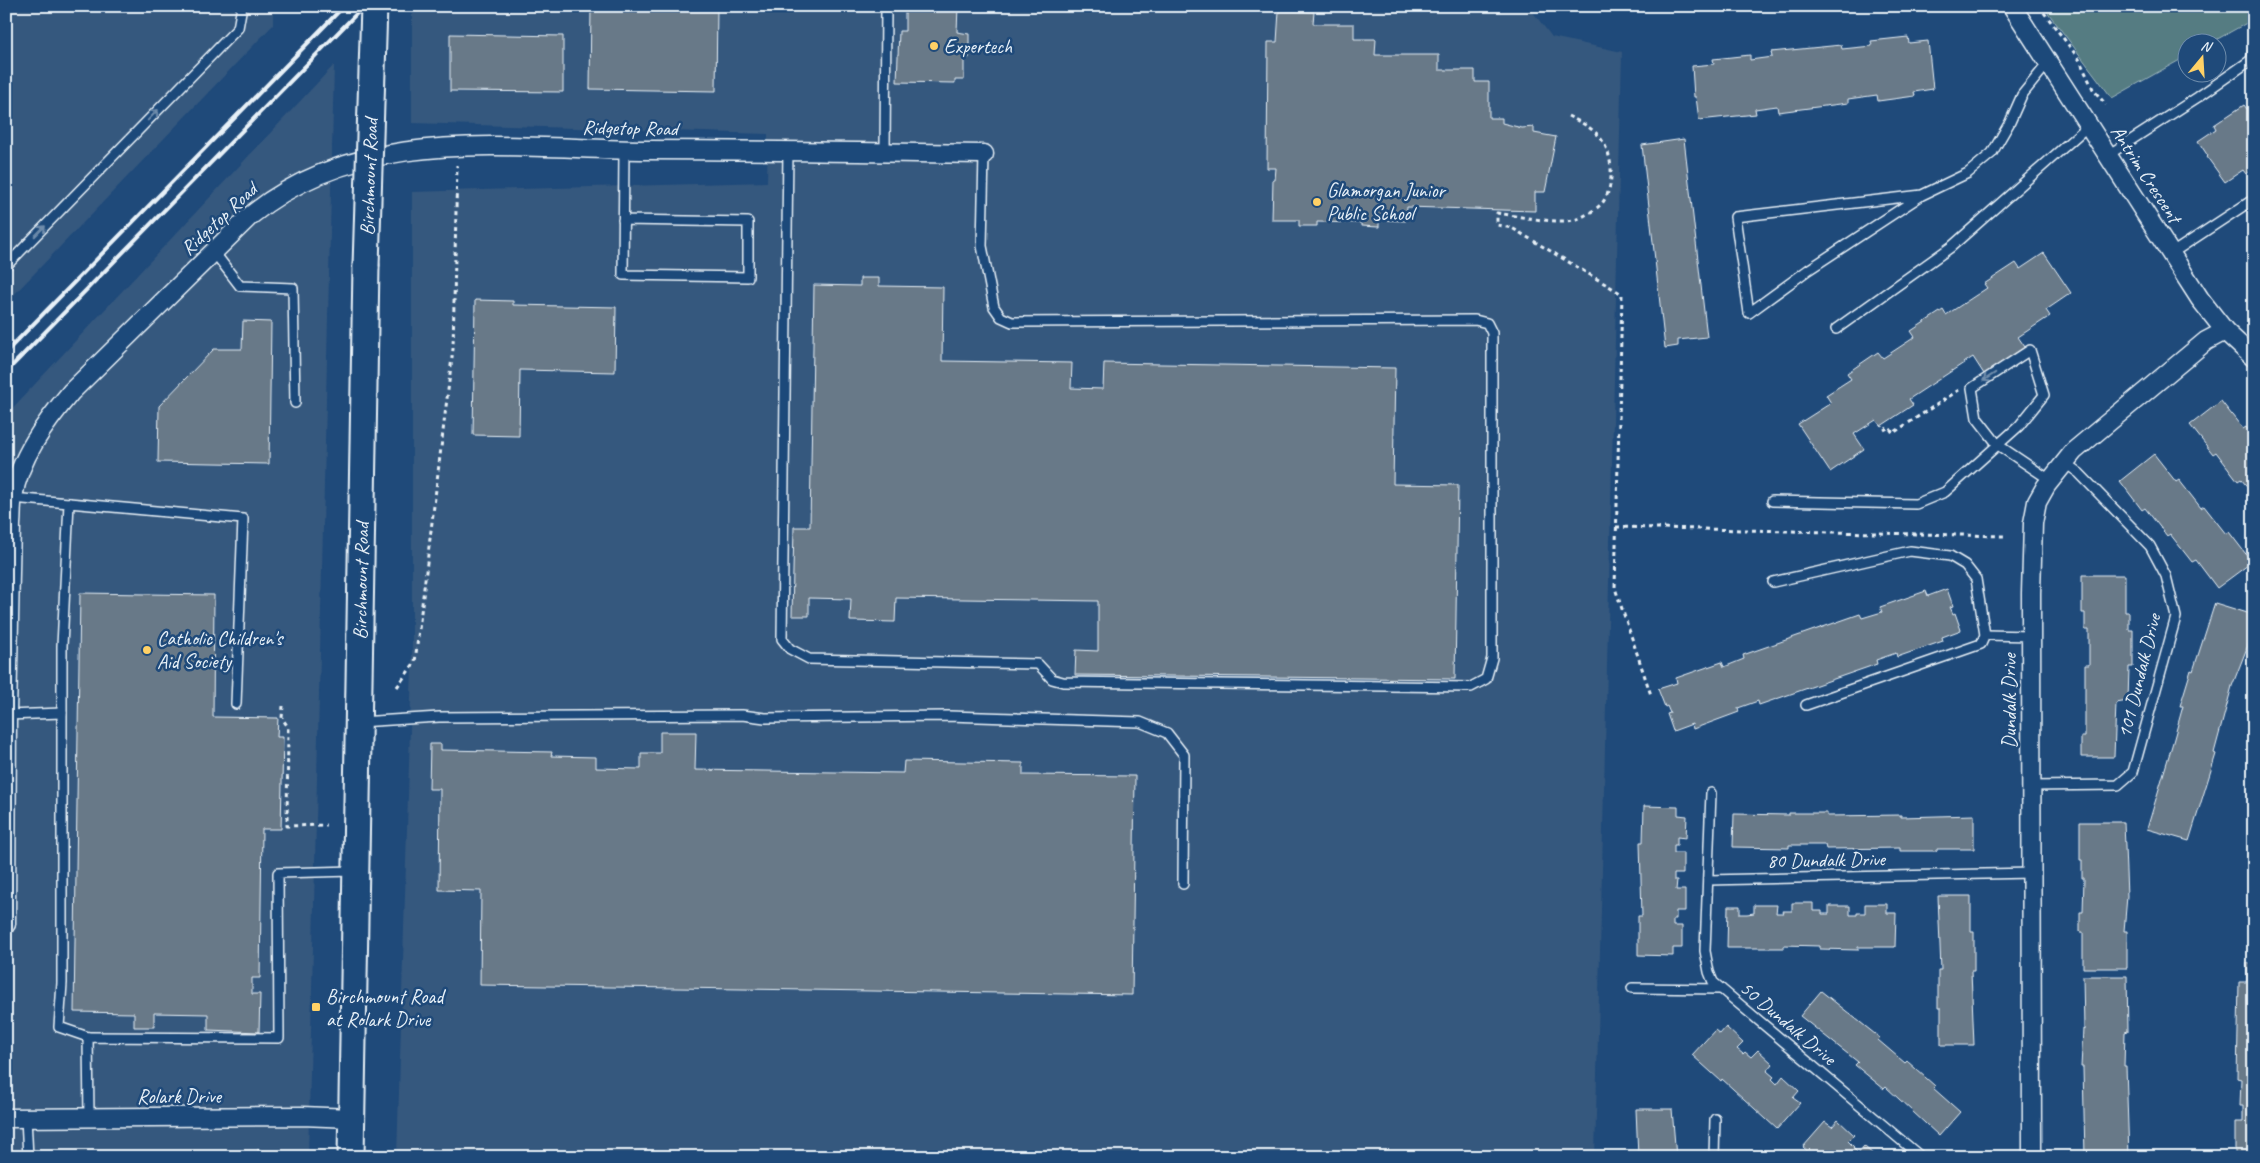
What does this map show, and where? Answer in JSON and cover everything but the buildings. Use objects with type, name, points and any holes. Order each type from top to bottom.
[{"type":"main road","name":"Birchmount Road","points":[[351,1157],[366,266],[374,6]]},
{"type":"street","name":"Antrim Crescent","points":[[2012,6],[2200,299],[2225,331],[2254,358]]},
{"type":"street","name":"Ridgetop Road","points":[[6,924],[7,715],[12,498],[23,466],[36,440],[70,392],[270,200],[294,185],[327,170],[363,159],[399,152],[457,148],[517,146],[624,150],[788,150],[984,154]]},
{"type":"street","name":"Dundalk Drive","points":[[2032,1157],[2030,636],[2033,523],[2037,502],[2050,480],[2074,451],[2206,341],[2225,331]]},
{"type":"street","name":"Rolark Drive","points":[[6,1118],[302,1116],[351,1118]]},
{"type":"lane","points":[[6,266],[238,28],[242,6]]},
{"type":"lane","points":[[885,152],[886,6]]},
{"type":"lane","points":[[2108,155],[2252,60],[2254,47]]},
{"type":"lane","points":[[1922,195],[1735,217],[1749,313],[1808,270],[1922,195],[1968,173],[1992,153],[2010,122],[2022,95],[2048,63]]},
{"type":"lane","points":[[1836,329],[1951,247],[2089,126]]},
{"type":"lane","points":[[623,220],[748,222],[748,277],[623,275],[623,220],[624,150]]},
{"type":"lane","points":[[788,150],[782,639],[790,649],[809,659],[1038,664],[1052,679],[1063,682],[1472,687],[1486,679],[1492,658],[1492,333],[1487,324],[1475,320],[1012,322],[1001,317],[994,307],[982,246],[984,154]]},
{"type":"lane","points":[[2172,253],[2254,199]]},
{"type":"lane","points":[[214,252],[240,286],[292,288],[295,403]]},
{"type":"lane","points":[[1772,501],[1916,504],[1945,492],[1998,445],[2019,426],[2044,395],[2030,350],[1972,388],[1977,418],[1998,445],[2050,480]]},
{"type":"lane","name":"101 Dundalk Drive","points":[[2031,786],[2118,785],[2133,772],[2176,618],[2166,576],[2150,546],[2080,472],[2064,462]]},
{"type":"lane","points":[[12,498],[242,519],[236,704]]},
{"type":"lane","points":[[69,504],[62,646],[62,983],[59,1027],[88,1037],[278,1038],[278,873],[355,871]]},
{"type":"lane","points":[[1772,582],[1910,551],[1950,556],[1965,565],[1976,579],[1985,635],[1981,644],[1806,705]]},
{"type":"lane","points":[[1985,635],[2030,636]]},
{"type":"lane","points":[[7,715],[62,713]]},
{"type":"lane","points":[[359,722],[439,717],[732,715],[765,718],[948,716],[1140,722],[1167,733],[1184,755],[1183,884]]},
{"type":"lane","points":[[1708,880],[1711,793]]},
{"type":"lane","name":"80 Dundalk Drive","points":[[1708,880],[2032,873]]},
{"type":"lane","name":"50 Dundalk Drive","points":[[1708,880],[1706,958],[1713,982],[1921,1157]]},
{"type":"lane","points":[[1632,988],[1721,990]]},
{"type":"lane","points":[[88,1037],[89,1118]]},
{"type":"lane","points":[[26,1118],[28,1157]]},
{"type":"lane","points":[[1714,1157],[1715,1118]]},
{"type":"path","points":[[2040,6],[2079,59],[2093,89],[2106,105]]},
{"type":"path","points":[[1568,116],[1598,135],[1609,152],[1611,164],[1610,182],[1602,203],[1579,219],[1560,222],[1497,213],[1497,225],[1512,228],[1622,294],[1615,588],[1651,696]]},
{"type":"path","points":[[397,687],[414,662],[454,349],[457,148]]},
{"type":"path","points":[[1616,527],[2004,536]]},
{"type":"path","points":[[283,706],[282,718],[288,727],[287,826],[326,825]]},
{"type":"path","points":[[258,1148],[259,1157]]},
{"type":"shaded area","points":[[6,6],[273,6],[273,25],[6,303]]},
{"type":"shaded area","points":[[412,6],[1532,6],[1532,11],[1552,37],[1622,52],[1595,1157],[397,1157],[412,665],[412,192],[767,182],[768,134],[412,123]]},
{"type":"shaded area","points":[[334,65],[308,1157],[6,1157],[6,415]]},
{"type":"green space","points":[[2043,6],[2254,6],[2254,19],[2228,33],[2178,32],[2178,61],[2112,98]]},
{"type":"railway","points":[[6,352],[344,6]]},
{"type":"railway","points":[[6,372],[364,6]]},
{"type":"place","name":"Expertech","points":[[934,46]]},
{"type":"place","name":"Glamorgan Junior Public School","points":[[1317,202]]},
{"type":"place","name":"Catholic Children's Aid Society","points":[[147,650]]},
{"type":"place","name":"Birchmount Road at Rolark Drive","points":[[316,1007]]}]
